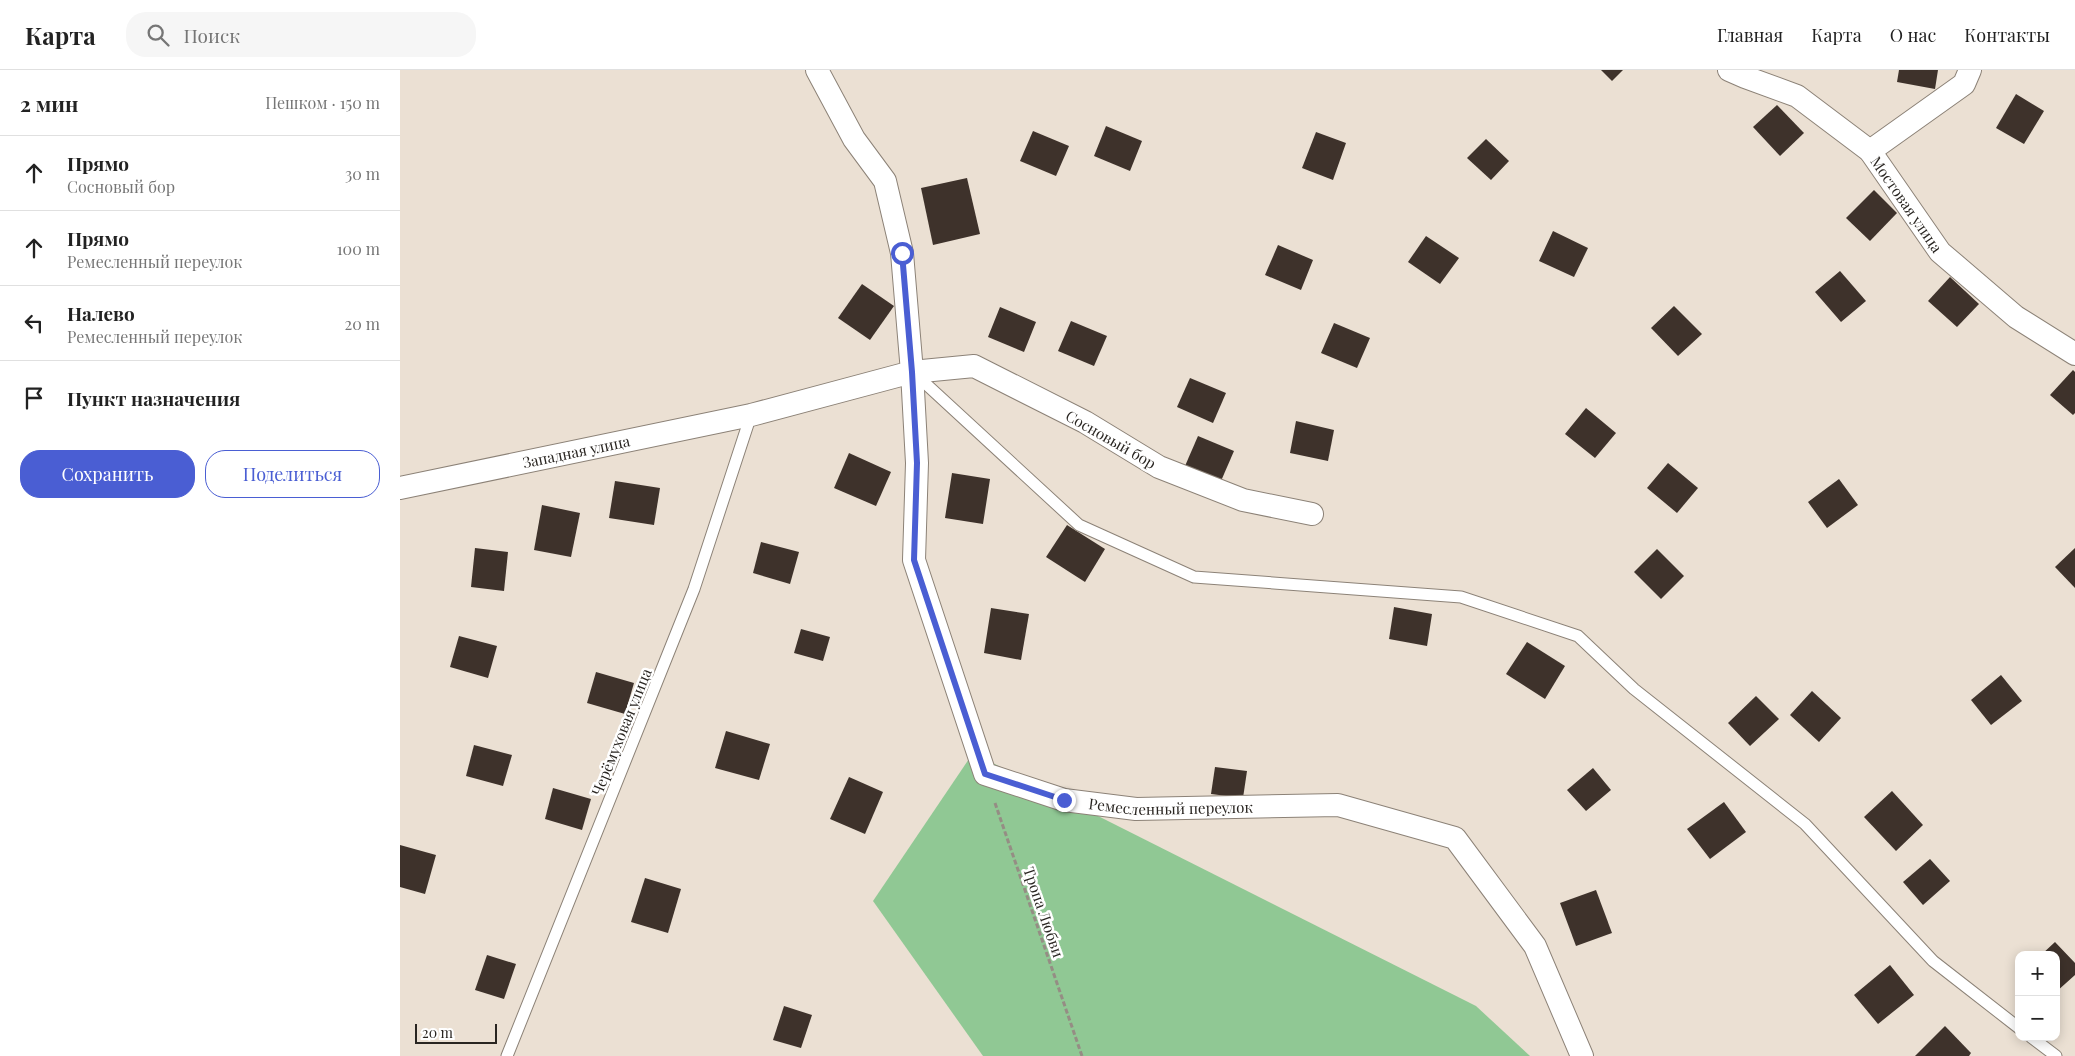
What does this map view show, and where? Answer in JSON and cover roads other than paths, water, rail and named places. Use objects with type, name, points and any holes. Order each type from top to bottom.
[{"type":"street","points":[[817,70],[854,139],[885,181],[902,253],[912,372]]},
{"type":"street","name":"Мостовая улица","points":[[1729,70],[1798,96],[1870,152],[1940,252],[2016,317],[2075,354]]},
{"type":"street","points":[[1870,152],[1964,84],[1970,70]]},
{"type":"street","name":"Сосновый бор","points":[[751,415],[912,372],[974,366],[1085,422],[1159,467],[1243,500],[1312,514]]},
{"type":"street","name":"Ремесленный переулок","points":[[912,372],[917,463],[914,560],[985,774],[1064,800],[1136,809],[1338,805],[1455,838],[1535,946],[1582,1056]]},
{"type":"street","name":"Западная улица","points":[[400,488],[751,415]]},
{"type":"lane","points":[[912,372],[1080,525],[1194,577],[1461,597],[1578,636],[1634,689],[1805,824],[1933,961],[2015,1025]]},
{"type":"lane","name":"Черёмуховая улица","points":[[507,1056],[694,589],[751,415]]},
{"type":"lane","points":[[2036,1041],[2056,1056]]}]
